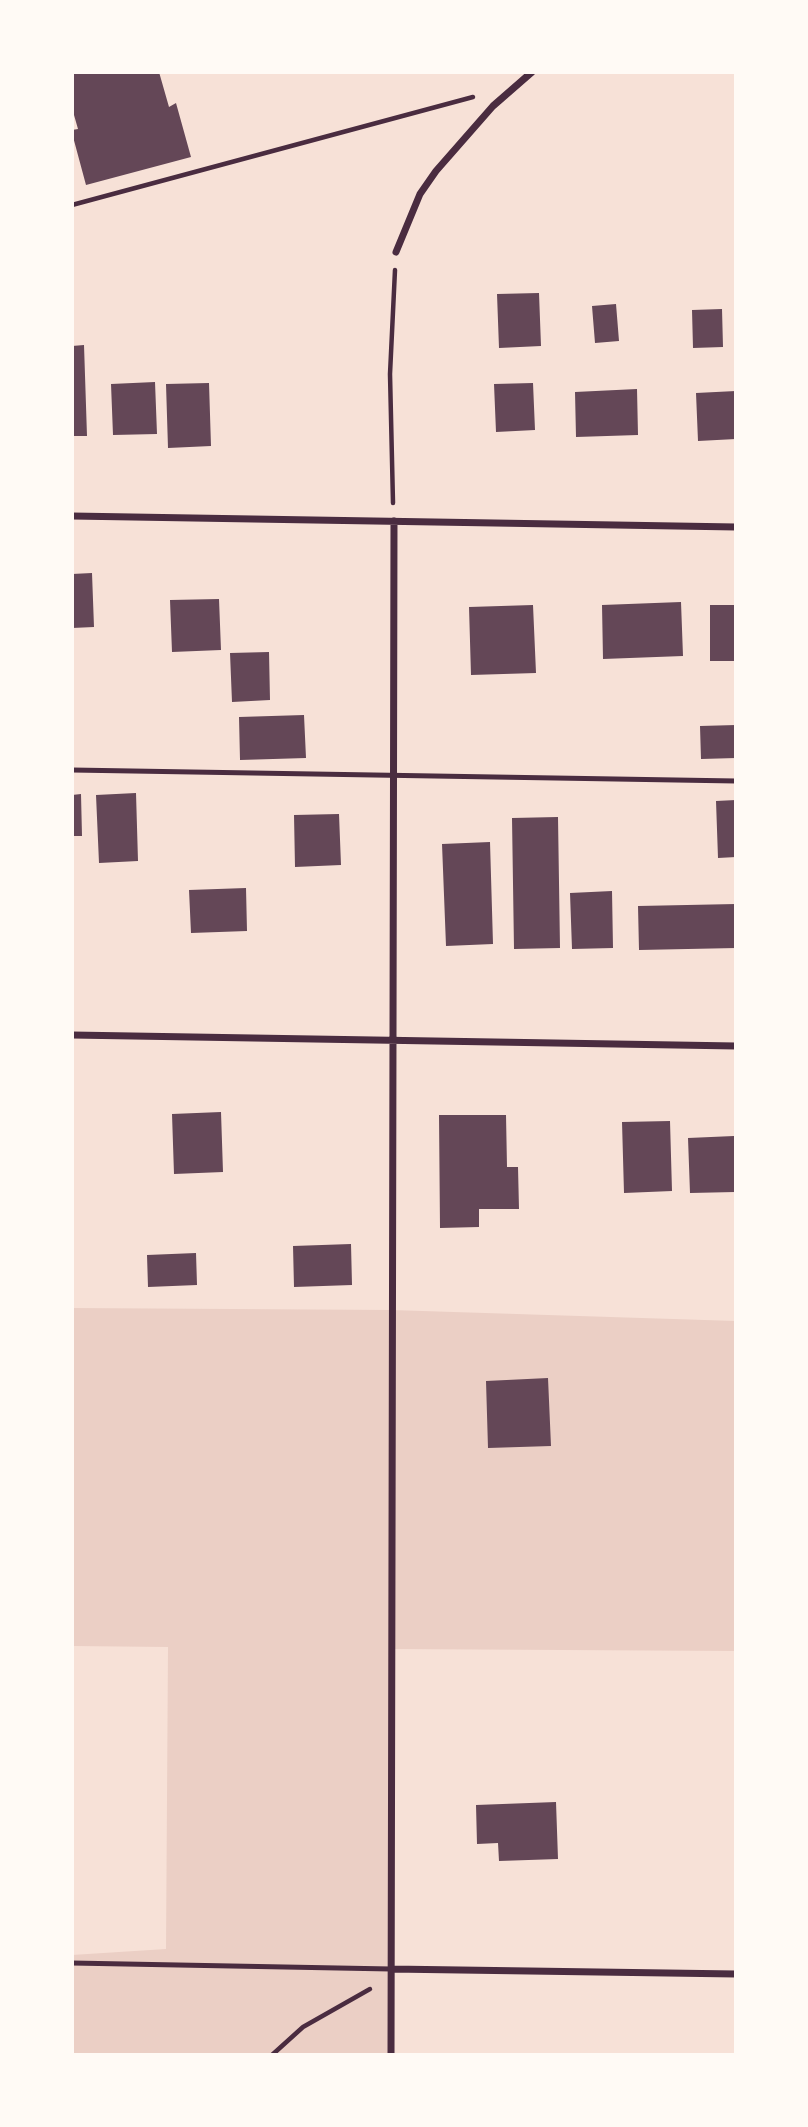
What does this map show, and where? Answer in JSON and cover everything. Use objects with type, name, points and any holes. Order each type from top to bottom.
[{"type":"street","points":[[396,252],[420,194],[514,86],[532,72]]},
{"type":"street","points":[[72,516],[736,527]]},
{"type":"street","points":[[391,2055],[394,521]]},
{"type":"street","points":[[72,1035],[736,1046]]},
{"type":"street","points":[[391,1969],[736,1974]]},
{"type":"lane","points":[[72,770],[736,781]]},
{"type":"lane","points":[[72,1963],[391,1969]]},
{"type":"path","points":[[72,205],[514,86]]},
{"type":"path","points":[[394,521],[390,374],[396,252]]},
{"type":"path","points":[[272,2055],[303,2027],[368,1991],[391,1969]]},
{"type":"shaded area","points":[[72,1308],[391,1310],[736,1321],[736,1651],[391,1649],[391,2055],[72,2055],[72,1955],[166,1949],[168,1647],[72,1646]]},
{"type":"building","points":[[72,72],[159,72],[169,107],[176,103],[191,157],[86,185],[72,133],[72,130],[78,129],[72,108]]},
{"type":"building","points":[[539,293],[541,346],[499,348],[497,294]]},
{"type":"building","points":[[616,304],[619,341],[595,343],[592,306]]},
{"type":"building","points":[[722,309],[723,347],[693,348],[692,310]]},
{"type":"building","points":[[84,345],[87,436],[72,436],[72,346]]},
{"type":"building","points":[[155,382],[157,434],[113,435],[111,384]]},
{"type":"building","points":[[209,383],[211,446],[168,448],[166,384]]},
{"type":"building","points":[[533,383],[535,430],[496,432],[494,384]]},
{"type":"building","points":[[637,389],[638,435],[576,437],[575,392]]},
{"type":"building","points":[[736,391],[736,439],[698,441],[696,393]]},
{"type":"building","points":[[92,573],[94,627],[72,628],[72,574]]},
{"type":"building","points":[[219,599],[221,650],[172,652],[170,600]]},
{"type":"building","points":[[681,602],[683,656],[603,659],[602,605]]},
{"type":"building","points":[[533,605],[536,673],[471,675],[469,607]]},
{"type":"building","points":[[710,605],[736,605],[736,661],[710,661]]},
{"type":"building","points":[[269,652],[270,700],[232,702],[230,653]]},
{"type":"building","points":[[304,715],[306,758],[240,760],[239,717]]},
{"type":"building","points":[[736,725],[736,758],[701,759],[700,726]]},
{"type":"building","points":[[136,793],[138,861],[99,863],[96,795]]},
{"type":"building","points":[[81,794],[82,836],[72,836],[72,795]]},
{"type":"building","points":[[736,800],[736,857],[718,858],[716,801]]},
{"type":"building","points":[[339,814],[341,865],[295,867],[294,815]]},
{"type":"building","points":[[558,817],[560,948],[514,949],[512,818]]},
{"type":"building","points":[[490,842],[493,944],[446,946],[442,844]]},
{"type":"building","points":[[246,888],[247,931],[191,933],[189,890]]},
{"type":"building","points":[[612,891],[613,948],[572,949],[570,893]]},
{"type":"building","points":[[736,904],[736,948],[639,950],[638,906]]},
{"type":"building","points":[[221,1112],[223,1172],[174,1174],[172,1114]]},
{"type":"building","points":[[439,1115],[506,1115],[507,1167],[518,1167],[519,1209],[479,1209],[479,1227],[440,1228]]},
{"type":"building","points":[[670,1121],[672,1191],[624,1193],[622,1122]]},
{"type":"building","points":[[734,1136],[735,1192],[690,1193],[688,1138]]},
{"type":"building","points":[[351,1244],[352,1285],[294,1287],[293,1246]]},
{"type":"building","points":[[196,1253],[197,1285],[148,1287],[147,1255]]},
{"type":"building","points":[[548,1378],[551,1446],[488,1448],[486,1381]]},
{"type":"building","points":[[556,1802],[558,1859],[499,1861],[498,1843],[477,1844],[476,1805]]}]
